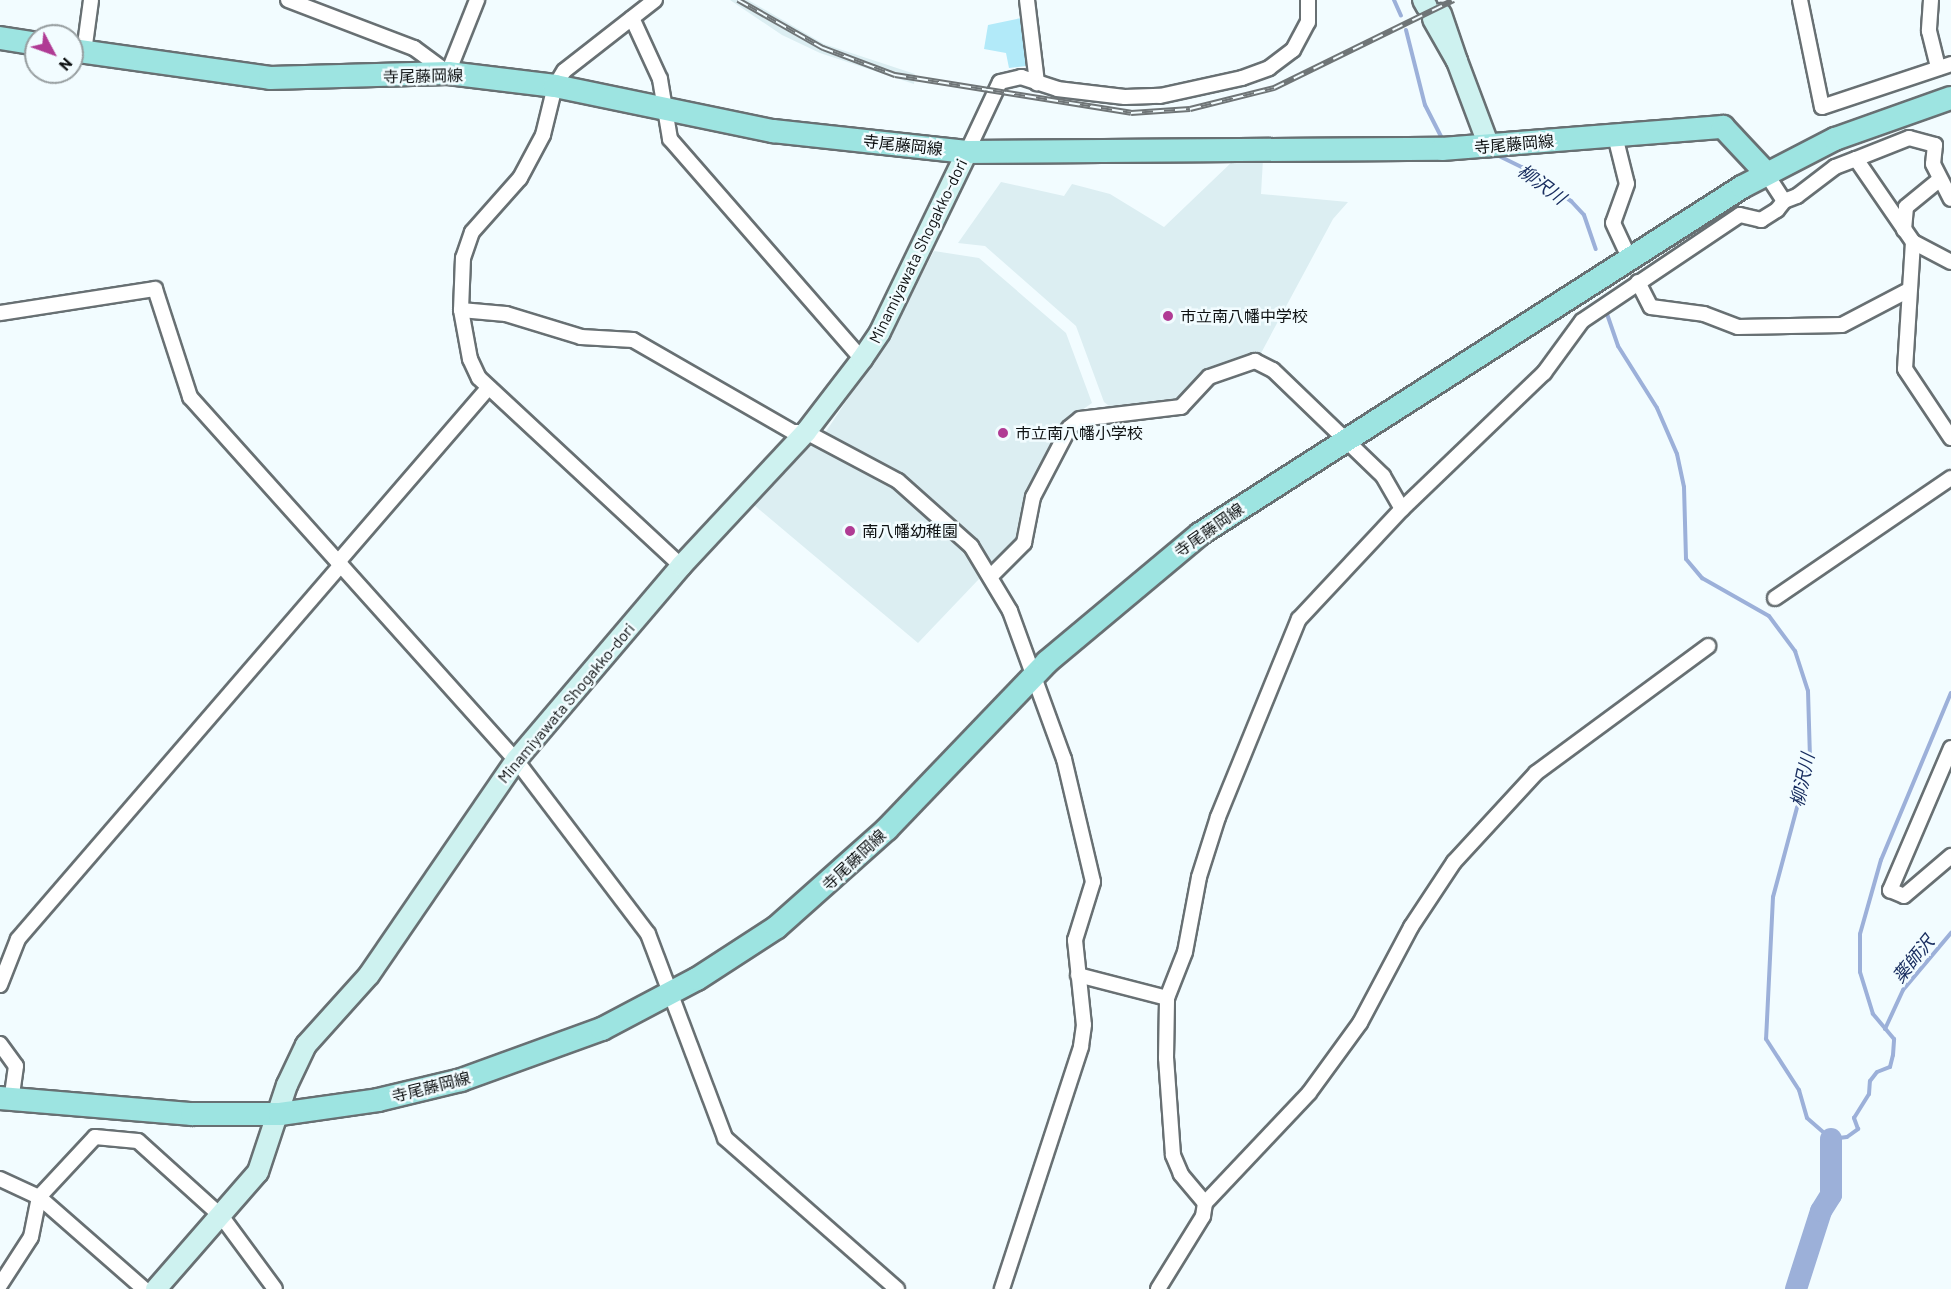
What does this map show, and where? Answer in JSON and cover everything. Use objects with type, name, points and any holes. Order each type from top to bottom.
[{"type":"main road","points":[[0,38],[24,42]]},
{"type":"main road","name":"寺尾藤岡線","points":[[84,52],[270,78],[448,73],[555,86],[773,131],[967,152],[1451,149],[1723,127],[1763,169]]},
{"type":"main road","name":"寺尾藤岡線","points":[[1573,294],[1625,249],[1831,127],[1947,72]]},
{"type":"main road","name":"寺尾藤岡線","points":[[5,1099],[180,1113],[280,1114],[378,1100],[461,1080],[602,1029],[670,993],[777,927],[832,881],[1031,677],[1200,534],[1344,438],[1573,294],[1763,169],[1835,139],[1951,98]]},
{"type":"street","points":[[84,27],[91,0]]},
{"type":"street","points":[[288,0],[414,48],[448,73],[477,0]]},
{"type":"street","points":[[655,0],[638,9],[564,71],[555,86],[549,119],[520,178],[472,232],[463,258],[461,310],[470,359],[488,388],[681,566]]},
{"type":"street","points":[[1027,0],[1037,82]]},
{"type":"street","points":[[967,152],[1000,82],[1021,77],[1125,98],[1160,96],[1242,78],[1269,68],[1293,50],[1308,22],[1308,0]]},
{"type":"street","points":[[1800,0],[1822,107],[1947,72],[1929,30],[1931,0]]},
{"type":"street","points":[[1432,7],[1457,61],[1489,146]]},
{"type":"street","points":[[638,9],[660,79],[670,139],[862,359]]},
{"type":"street","points":[[1615,136],[1628,184],[1613,223],[1625,249]]},
{"type":"street","points":[[1206,1203],[1181,1174],[1173,1155],[1166,1058],[1167,998],[1185,952],[1199,877],[1218,817],[1269,700],[1289,637],[1310,602],[1402,509],[1544,374],[1582,321],[1740,215],[1761,220],[1784,201],[1797,196],[1834,166],[1909,138],[1935,145],[1934,164],[1939,180],[1951,199]]},
{"type":"street","name":"Minamiyawata Shogakko-dori","points":[[156,1289],[222,1217],[258,1172],[280,1114],[294,1065],[306,1045],[369,975],[516,760],[681,566],[806,432],[862,359],[880,332],[967,152]]},
{"type":"street","points":[[1856,159],[1913,242],[1951,262]]},
{"type":"street","points":[[1763,169],[1784,201]]},
{"type":"street","points":[[1904,230],[1906,207],[1939,180]]},
{"type":"street","points":[[1913,242],[1905,369],[1951,438]]},
{"type":"street","points":[[1638,282],[1651,307],[1704,314],[1738,327],[1842,326],[1909,290]]},
{"type":"street","points":[[0,313],[155,289],[190,397],[516,760],[648,934],[725,1138],[897,1289]]},
{"type":"street","points":[[461,310],[506,314],[581,337],[633,340],[793,432],[806,432],[917,494],[971,546],[991,576],[1010,611],[1031,677],[1064,759],[1093,869],[1075,940],[1081,1047],[1002,1289]]},
{"type":"street","points":[[991,576],[1024,543],[1033,497],[1069,428],[1080,419],[1180,407],[1209,377],[1255,361],[1273,370],[1383,476],[1402,509]]},
{"type":"street","points":[[0,985],[18,939],[488,388]]},
{"type":"street","points":[[1774,598],[1951,478]]},
{"type":"street","points":[[1158,1289],[1203,1216],[1206,1203],[1309,1093],[1360,1023],[1454,861],[1476,835],[1562,751],[1707,646]]},
{"type":"street","points":[[1951,748],[1948,762],[1890,890],[1904,896],[1951,856]]},
{"type":"street","points":[[1078,975],[1167,998]]},
{"type":"street","points":[[0,1044],[16,1066],[5,1099]]},
{"type":"street","points":[[0,1285],[31,1237],[39,1197],[95,1137],[138,1141],[222,1217],[275,1289]]},
{"type":"street","points":[[0,1179],[39,1197],[144,1289]]},
{"type":"shaded area","points":[[730,0],[748,0],[824,44],[915,74],[914,84],[820,53],[782,35]]},
{"type":"shaded area","points":[[1021,18],[1030,52],[1026,66],[1009,68],[1006,53],[984,49],[988,25]]},
{"type":"shaded area","points":[[1263,159],[1261,194],[1348,202],[1333,219],[1260,355],[1247,354],[1205,370],[1177,399],[1113,409],[1104,402],[1076,326],[985,246],[958,243],[1001,182],[1064,196],[1072,184],[1110,194],[1164,227],[1234,160]]},
{"type":"shaded area","points":[[934,251],[979,258],[1066,333],[1092,403],[1065,422],[1026,498],[1024,531],[993,567],[972,538],[918,487],[825,433],[894,329]]},
{"type":"shaded area","points":[[810,446],[821,447],[912,498],[967,550],[981,571],[979,579],[918,643],[754,505]]},
{"type":"waterway","name":"柳沢川","points":[[1394,0],[1401,16]]},
{"type":"waterway","name":"柳沢川","points":[[1406,30],[1425,105],[1443,140]]},
{"type":"waterway","name":"柳沢川","points":[[1483,157],[1499,156],[1522,167],[1571,201],[1584,215],[1596,249]]},
{"type":"waterway","name":"柳沢川","points":[[1606,311],[1618,346],[1657,408],[1677,454],[1684,487],[1686,559],[1702,578],[1769,616],[1795,651],[1808,691],[1810,759],[1773,897],[1766,1039],[1799,1090],[1807,1118],[1831,1139],[1847,1137],[1858,1129],[1854,1118],[1869,1094],[1870,1081],[1877,1072],[1890,1067],[1894,1039],[1873,1014],[1860,972],[1860,934],[1881,860],[1951,693]]},
{"type":"waterway","name":"薬師沢","points":[[1885,1029],[1903,990],[1951,933]]},
{"type":"waterway","name":"柳沢川","points":[[1796,1289],[1821,1211],[1831,1195],[1831,1139]]},
{"type":"railway","points":[[738,0],[823,48],[895,75],[1131,113],[1190,109],[1274,88],[1454,0]]},
{"type":"place","name":"市立南八幡中学校","points":[[1168,316]]},
{"type":"place","name":"市立南八幡小学校","points":[[1003,433]]},
{"type":"place","name":"南八幡幼稚園","points":[[850,531]]}]
